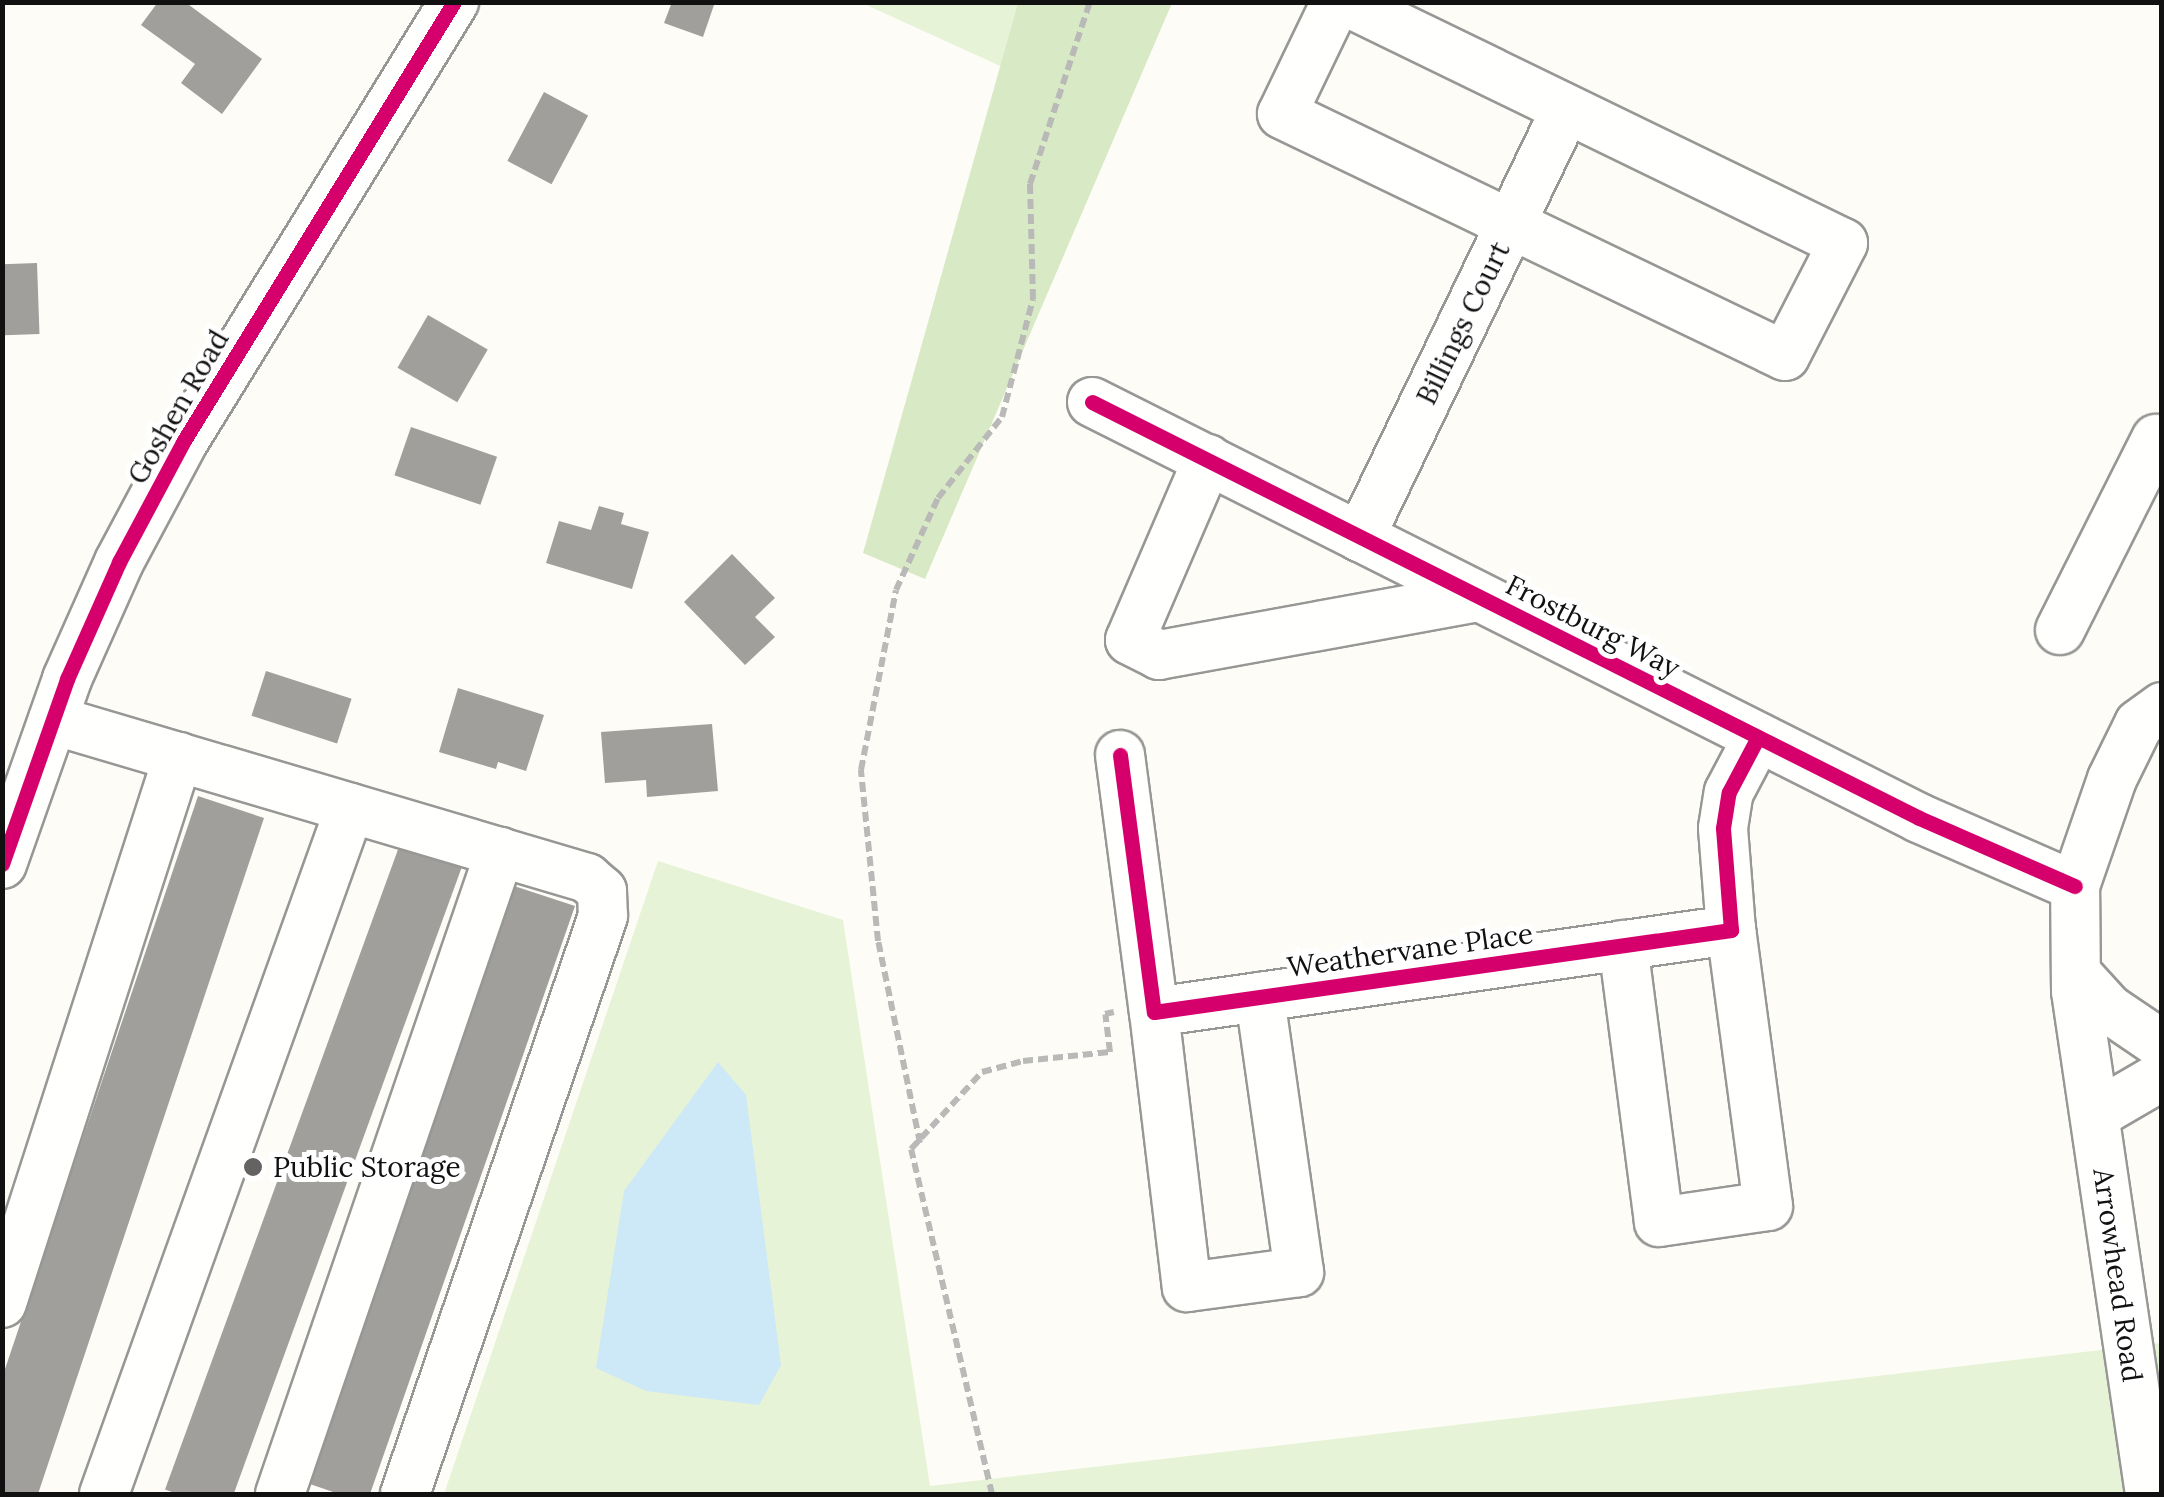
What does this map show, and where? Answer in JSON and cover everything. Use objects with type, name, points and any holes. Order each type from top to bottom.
[{"type":"street","points":[[1336,2],[1282,114],[1786,356],[1843,243],[1346,2]]},
{"type":"street","name":"Goshen Road","points":[[2,864],[53,720],[120,562],[183,442],[435,9]]},
{"type":"street","name":"Billings Court","points":[[1360,537],[1566,109]]},
{"type":"street","name":"Frostburg Way","points":[[1092,402],[1919,818],[2075,886]]},
{"type":"street","points":[[2060,630],[2160,436]]},
{"type":"street","points":[[1208,459],[1130,640],[1159,655],[1478,597]]},
{"type":"street","name":"Arrowhead Road","points":[[2150,1494],[2076,973],[2075,886],[2112,779],[2139,724],[2162,707]]},
{"type":"street","points":[[53,720],[587,878],[602,891],[603,916],[406,1494]]},
{"type":"street","points":[[1623,945],[1659,1222],[1768,1206],[1731,930],[1723,828],[1730,792],[1758,737]]},
{"type":"street","points":[[1120,755],[1186,1287],[1299,1272],[1260,997]]},
{"type":"street","points":[[2,1303],[178,757]]},
{"type":"street","points":[[104,1494],[350,808]]},
{"type":"street","points":[[280,1494],[500,852]]},
{"type":"street","name":"Weathervane Place","points":[[1154,1008],[1260,997],[1731,930]]},
{"type":"street","points":[[2076,973],[2109,1008],[2162,1045]]},
{"type":"street","points":[[2095,1115],[2162,1076]]},
{"type":"path","points":[[920,1142],[878,941],[860,770],[896,590],[938,498],[1002,417],[1033,299],[1030,184],[1090,2]]},
{"type":"path","points":[[992,1494],[911,1149],[982,1072],[1022,1061],[1110,1052],[1105,1014],[1154,1008]]},
{"type":"green space","points":[[862,3],[1030,3],[1009,70]]},
{"type":"green space","points":[[1018,3],[1172,3],[925,579],[863,553]]},
{"type":"green space","points":[[658,861],[843,920],[930,1486],[2161,1343],[2161,1494],[444,1494]]},
{"type":"water","points":[[718,1062],[746,1095],[781,1365],[759,1405],[646,1391],[596,1368],[624,1191]]},
{"type":"building","points":[[158,2],[185,2],[262,59],[222,114],[181,83],[195,64],[141,25]]},
{"type":"building","points":[[672,2],[715,2],[703,37],[664,23]]},
{"type":"building","points":[[544,92],[588,115],[552,184],[507,161]]},
{"type":"building","points":[[37,263],[39,334],[4,335],[2,264]]},
{"type":"building","points":[[428,315],[488,350],[457,402],[398,368]]},
{"type":"building","points":[[411,427],[497,457],[480,505],[394,475]]},
{"type":"building","points":[[599,506],[624,513],[621,524],[649,532],[632,589],[546,563],[559,521],[591,530]]},
{"type":"building","points":[[732,554],[775,598],[755,617],[775,637],[745,665],[684,602]]},
{"type":"building","points":[[266,671],[352,699],[337,744],[251,716]]},
{"type":"building","points":[[458,688],[544,715],[526,771],[498,762],[496,769],[439,752]]},
{"type":"building","points":[[712,724],[718,791],[647,797],[646,780],[605,783],[601,732]]},
{"type":"building","points":[[198,796],[264,818],[38,1494],[2,1494],[2,1378]]},
{"type":"building","points":[[400,844],[462,867],[234,1494],[177,1494],[165,1490]]},
{"type":"building","points":[[511,885],[575,906],[370,1494],[339,1494],[304,1482]]},
{"type":"cycle path","points":[[2,864],[67,679],[119,562],[183,442],[454,2]]},
{"type":"cycle path","points":[[1092,402],[1919,818],[2075,886]]},
{"type":"cycle path","points":[[1120,755],[1154,1012],[1731,930],[1723,828],[1729,792],[1758,737]]},
{"type":"place","name":"Public Storage","points":[[253,1167]]}]
